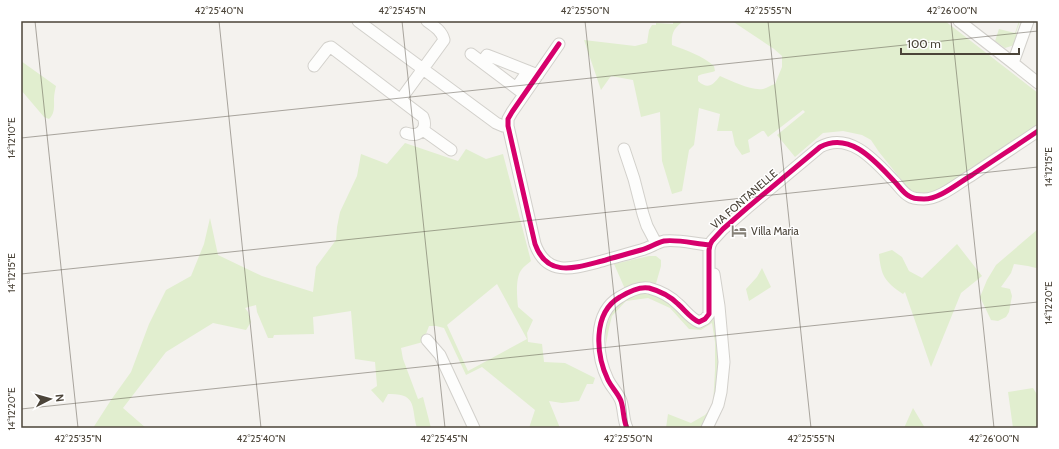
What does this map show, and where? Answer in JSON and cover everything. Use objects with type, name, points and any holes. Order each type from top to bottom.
[{"type":"street","points":[[358,21],[496,123],[503,126],[508,126]]},
{"type":"street","points":[[401,99],[444,40],[442,34],[427,21]]},
{"type":"street","points":[[959,21],[1038,83]]},
{"type":"street","points":[[1013,63],[1028,21]]},
{"type":"street","points":[[559,44],[533,73],[520,91],[508,120],[508,126],[537,252],[547,262],[562,269],[582,266],[670,241],[710,245]]},
{"type":"street","points":[[314,66],[328,48],[331,47],[423,116],[423,130],[415,135],[406,133]]},
{"type":"street","points":[[470,54],[520,91]]},
{"type":"street","points":[[482,62],[487,55],[533,73]]},
{"type":"street","points":[[423,130],[451,150]]},
{"type":"street","name":"VIA FONTANELLE","points":[[627,428],[621,402],[609,381],[601,359],[599,342],[600,327],[609,305],[626,293],[647,288],[665,294],[679,304],[694,320],[699,322],[705,319],[708,314],[710,245],[715,237],[746,208],[820,147],[828,144],[847,143],[856,147],[877,163],[907,195],[915,198],[926,199],[939,195],[950,189],[1038,131]]},
{"type":"street","points":[[624,149],[647,226],[656,244]]},
{"type":"street","points":[[707,428],[718,405],[724,362],[716,283],[713,272],[709,267]]},
{"type":"street","points":[[428,340],[440,355],[474,428]]},
{"type":"green space","points":[[673,21],[684,21],[674,31],[672,45],[700,56],[714,66],[715,71],[698,76],[698,81],[702,84],[708,86],[713,84],[720,76],[753,89],[764,89],[775,84],[782,67],[782,56],[732,21],[945,21],[1038,93],[1038,125],[939,190],[923,194],[908,188],[871,140],[862,135],[843,131],[823,133],[795,157],[777,135],[805,112],[803,110],[768,137],[764,131],[762,131],[748,140],[750,152],[742,155],[735,145],[732,131],[717,131],[720,114],[699,108],[694,145],[689,150],[682,191],[672,194],[662,161],[660,112],[641,117],[633,80],[611,76],[601,90],[584,40],[635,46],[647,43],[649,30],[652,25],[656,25],[656,23],[673,24]]},
{"type":"green space","points":[[1019,21],[1016,33],[1019,40],[1018,44],[1005,48],[995,41],[999,29],[1015,33]]},
{"type":"green space","points":[[21,61],[56,86],[54,110],[49,119],[44,117],[21,90]]},
{"type":"green space","points":[[405,143],[458,161],[466,149],[486,159],[503,154],[531,261],[520,273],[517,287],[518,307],[533,320],[527,333],[528,342],[542,344],[544,362],[565,363],[595,378],[593,384],[587,384],[579,401],[562,403],[549,401],[560,428],[529,428],[535,410],[482,367],[466,375],[444,328],[429,326],[423,342],[401,348],[403,359],[418,399],[423,397],[431,428],[417,428],[412,403],[409,399],[398,394],[388,394],[383,403],[371,390],[377,386],[375,362],[355,359],[351,311],[313,317],[314,334],[274,335],[273,338],[268,338],[257,312],[256,305],[245,308],[251,322],[246,330],[213,323],[166,352],[123,408],[146,428],[93,428],[131,372],[149,324],[166,290],[191,276],[204,244],[210,218],[218,255],[262,276],[313,292],[316,267],[336,240],[340,212],[357,176],[361,154],[387,164]],"holes":[[[497,284],[527,339],[468,371],[447,325]]]},
{"type":"green space","points":[[1038,229],[1038,266],[1036,268],[1014,264],[1011,273],[1001,287],[1010,289],[1012,296],[1009,312],[1006,317],[998,321],[991,320],[980,297],[987,280],[996,265]]},
{"type":"green space","points":[[957,244],[982,276],[961,293],[931,367],[905,292],[903,294],[897,290],[885,278],[881,268],[879,254],[892,250],[902,257],[909,271],[922,278]]},
{"type":"green space","points":[[649,256],[656,256],[661,260],[661,266],[655,287],[625,289],[614,264]]},
{"type":"green space","points":[[762,268],[771,287],[749,301],[746,289],[757,277]]},
{"type":"green space","points":[[643,292],[653,292],[699,324],[713,300],[720,337],[719,392],[704,428],[666,428],[668,414],[691,423],[705,415],[713,406],[715,342],[712,323],[701,330],[689,329],[670,308],[648,298],[626,301],[612,316],[606,344],[606,328],[611,314],[619,303],[630,296]]},
{"type":"green space","points":[[1033,388],[1038,396],[1038,428],[1013,428],[1008,392]]},
{"type":"green space","points":[[913,408],[925,428],[904,428]]},
{"type":"cycle path","points":[[559,44],[508,119],[508,126],[535,244],[540,255],[554,266],[572,268],[592,264],[644,249],[664,241],[681,241],[710,245]]},
{"type":"cycle path","points":[[627,428],[621,401],[608,380],[604,370],[599,347],[601,324],[605,313],[611,304],[626,293],[641,288],[649,288],[668,296],[699,322],[705,319],[709,314],[709,250],[712,241],[747,208],[820,147],[831,143],[852,145],[861,150],[879,165],[907,195],[914,198],[924,199],[936,196],[949,190],[1038,131]]},
{"type":"place","name":"Villa Maria","points":[[739,231]]}]
